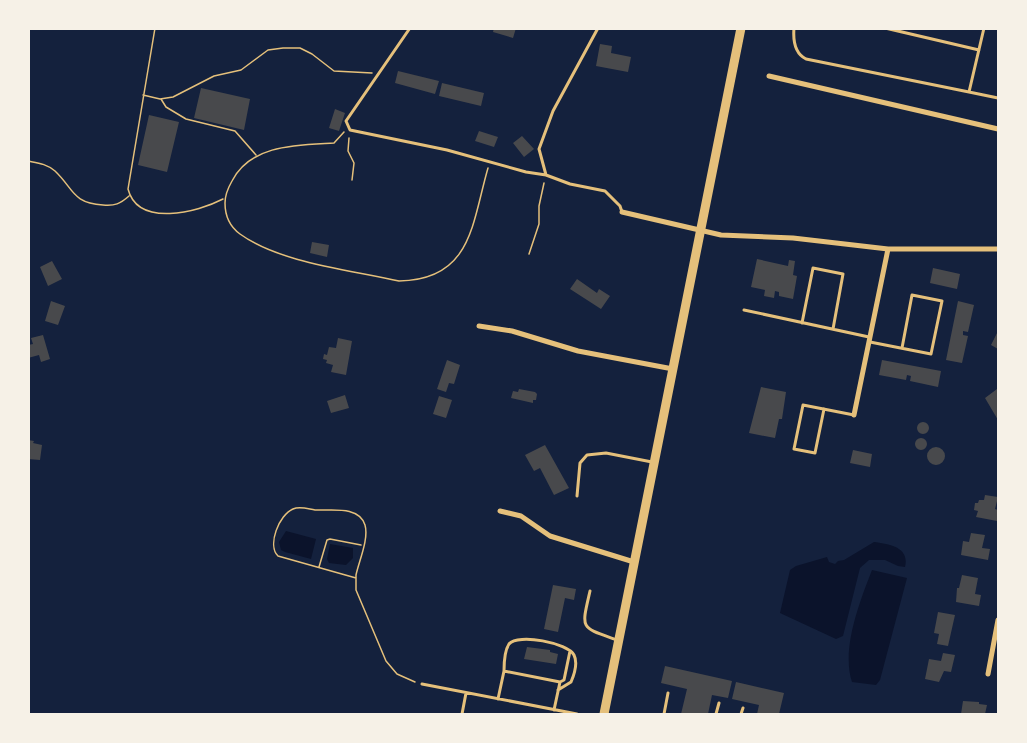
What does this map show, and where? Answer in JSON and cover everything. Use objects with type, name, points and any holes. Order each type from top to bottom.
[{"type":"main road","points":[[604,714],[741,28]]},
{"type":"street","points":[[769,76],[999,129]]},
{"type":"street","points":[[622,212],[701,231],[735,236],[793,238],[888,249],[999,249]]},
{"type":"street","points":[[854,415],[888,249]]},
{"type":"street","points":[[479,326],[512,331],[578,351],[673,369]]},
{"type":"street","points":[[500,511],[521,516],[559,540],[634,562]]},
{"type":"street","points":[[988,674],[999,620]]},
{"type":"lane","points":[[410,28],[346,121],[351,130],[447,150],[526,172],[546,175],[570,184],[605,191],[620,206],[622,212]]},
{"type":"lane","points":[[546,175],[539,149],[553,111],[598,28]]},
{"type":"lane","points":[[794,28],[796,50],[806,59],[999,98]]},
{"type":"lane","points":[[885,28],[979,50]]},
{"type":"lane","points":[[969,92],[984,28]]},
{"type":"lane","points":[[802,322],[813,268],[843,274],[833,329]]},
{"type":"lane","points":[[744,310],[833,329],[870,340],[902,348],[931,354],[942,301],[912,295],[902,348]]},
{"type":"lane","points":[[824,410],[815,453],[794,448],[803,405],[854,415]]},
{"type":"lane","points":[[577,496],[580,463],[587,454],[606,453],[654,462]]},
{"type":"lane","points":[[590,591],[584,618],[586,626],[589,630],[619,641]]},
{"type":"lane","points":[[498,699],[508,647],[514,640],[538,640],[561,646],[570,651],[576,658],[572,680],[569,685],[558,690]]},
{"type":"lane","points":[[553,711],[560,682],[564,680],[570,651]]},
{"type":"lane","points":[[504,671],[560,682]]},
{"type":"lane","points":[[422,684],[577,714]]},
{"type":"lane","points":[[462,714],[466,693]]},
{"type":"lane","points":[[664,714],[668,693]]},
{"type":"lane","points":[[716,714],[719,703]]},
{"type":"lane","points":[[741,714],[743,708]]},
{"type":"path","points":[[155,28],[128,189],[129,196],[136,204],[158,213],[196,210],[225,198]]},
{"type":"path","points":[[143,95],[160,99],[173,97],[214,76],[241,70],[268,50],[275,49],[300,48],[334,71],[341,73],[379,73]]},
{"type":"path","points":[[160,99],[166,106],[186,119],[235,131],[256,156]]},
{"type":"path","points":[[347,126],[340,139],[334,143],[292,145],[256,156],[238,170],[225,198],[226,219],[239,234],[273,252],[299,259],[387,279],[414,281],[444,270],[456,260],[464,248],[471,233],[490,162]]},
{"type":"path","points":[[351,130],[348,151],[354,163],[352,180]]},
{"type":"path","points":[[28,161],[54,170],[81,201],[113,206],[121,204],[129,196]]},
{"type":"path","points":[[529,254],[539,224],[539,206],[546,175]]},
{"type":"path","points":[[356,578],[282,558],[274,553],[273,538],[289,511],[294,508],[342,509],[358,515],[365,526],[356,590],[386,661],[397,674],[422,684]]},
{"type":"path","points":[[319,568],[327,540],[330,538],[363,545]]},
{"type":"water","points":[[286,531],[316,539],[311,559],[281,550],[279,542]]},
{"type":"water","points":[[874,542],[892,546],[901,551],[906,560],[905,567],[885,560],[869,560],[860,568],[843,636],[836,639],[780,613],[790,570],[827,557],[829,562],[835,564]]},
{"type":"water","points":[[330,544],[353,548],[353,558],[346,565],[329,563],[327,559]]},
{"type":"water","points":[[872,570],[907,578],[880,680],[876,685],[852,682],[849,669],[853,625]]},
{"type":"building","points":[[494,28],[516,28],[513,38],[493,32]]},
{"type":"building","points":[[600,44],[612,46],[611,53],[631,57],[628,72],[596,66]]},
{"type":"building","points":[[398,71],[439,81],[435,94],[395,83]]},
{"type":"building","points":[[442,83],[484,93],[481,106],[439,96]]},
{"type":"building","points":[[201,88],[250,99],[244,130],[194,118]]},
{"type":"building","points":[[335,109],[345,113],[339,131],[329,128]]},
{"type":"building","points":[[149,115],[179,122],[167,172],[138,165]]},
{"type":"building","points":[[479,131],[498,137],[494,147],[475,141]]},
{"type":"building","points":[[522,136],[534,149],[524,157],[513,143]]},
{"type":"building","points":[[312,242],[329,245],[327,257],[310,253]]},
{"type":"building","points":[[757,259],[788,266],[789,260],[795,261],[793,275],[797,276],[793,299],[779,296],[779,292],[775,291],[774,298],[764,296],[765,290],[751,287]]},
{"type":"building","points":[[52,261],[62,279],[48,286],[40,267]]},
{"type":"building","points":[[933,268],[960,274],[957,289],[930,283]]},
{"type":"building","points":[[577,279],[597,293],[599,289],[610,296],[601,309],[570,289]]},
{"type":"building","points":[[51,301],[65,306],[58,325],[45,321]]},
{"type":"building","points":[[958,301],[974,305],[968,332],[963,331],[963,335],[968,336],[962,363],[946,360]]},
{"type":"building","points":[[998,331],[998,349],[991,345]]},
{"type":"building","points":[[43,335],[50,359],[41,362],[39,355],[28,358],[28,345],[33,344],[31,338]]},
{"type":"building","points":[[338,338],[352,341],[346,375],[331,372],[333,365],[326,363],[327,360],[323,359],[329,347],[336,348]]},
{"type":"building","points":[[447,360],[460,365],[454,384],[449,383],[446,392],[437,389]]},
{"type":"building","points":[[882,360],[941,371],[938,387],[910,381],[911,376],[907,375],[906,380],[879,375]]},
{"type":"building","points":[[761,387],[786,392],[782,419],[779,419],[775,438],[749,433]]},
{"type":"building","points":[[519,389],[535,392],[536,400],[533,400],[533,403],[511,398],[513,391],[518,392]]},
{"type":"building","points":[[998,390],[998,420],[985,398]]},
{"type":"building","points":[[345,395],[349,408],[331,413],[327,401]]},
{"type":"building","points":[[439,396],[452,400],[446,418],[433,414]]},
{"type":"building","points":[[925,422],[929,428],[925,434],[921,434],[917,426]]},
{"type":"building","points":[[923,438],[927,444],[923,450],[919,450],[915,442]]},
{"type":"building","points":[[28,440],[42,445],[40,460],[28,459]]},
{"type":"building","points":[[545,445],[569,488],[554,495],[540,468],[534,471],[525,455]]},
{"type":"building","points":[[932,447],[940,447],[945,452],[943,463],[932,465],[927,460],[927,452]]},
{"type":"building","points":[[853,450],[872,454],[870,467],[850,463]]},
{"type":"building","points":[[985,495],[998,497],[995,509],[998,510],[997,521],[976,517],[978,511],[974,510],[975,503],[984,500]]},
{"type":"building","points":[[971,533],[985,535],[982,548],[990,549],[988,560],[961,555],[963,541],[969,542]]},
{"type":"building","points":[[962,575],[978,578],[975,594],[981,595],[979,606],[956,602],[957,588],[959,588]]},
{"type":"building","points":[[553,585],[576,589],[574,600],[565,598],[558,632],[544,629]]},
{"type":"building","points":[[938,612],[955,615],[948,646],[937,644],[939,634],[934,633]]},
{"type":"building","points":[[527,647],[550,650],[558,654],[556,664],[524,659]]},
{"type":"building","points":[[943,653],[955,655],[951,672],[944,671],[939,682],[925,679],[929,659],[941,661]]},
{"type":"building","points":[[665,666],[732,681],[728,698],[712,695],[708,714],[681,714],[687,689],[661,683]]},
{"type":"building","points":[[736,682],[784,693],[779,714],[757,714],[759,705],[732,699]]},
{"type":"building","points":[[963,701],[987,705],[985,714],[961,714]]}]
